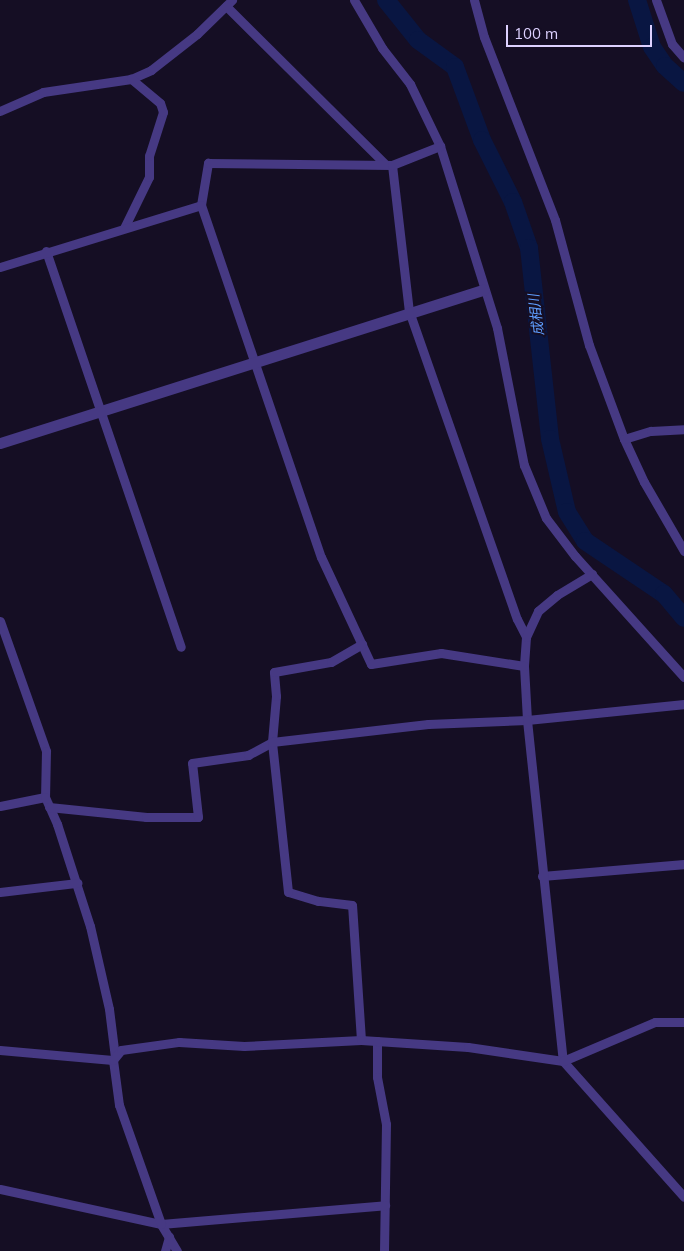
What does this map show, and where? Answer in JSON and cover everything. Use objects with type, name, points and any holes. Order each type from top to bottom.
[{"type":"street","points":[[354,0],[382,48],[410,84],[440,146],[483,290],[497,328],[524,465],[546,518],[592,574],[684,677]]},
{"type":"street","points":[[474,0],[484,37],[555,220],[589,345],[624,439],[644,482],[684,551]]},
{"type":"street","points":[[656,0],[672,44],[684,58]]},
{"type":"street","points":[[0,111],[43,92],[131,79],[151,70],[229,3],[388,164],[409,311],[517,619],[526,637]]},
{"type":"street","points":[[124,228],[149,177],[149,156],[163,112],[160,102],[131,79]]},
{"type":"street","points":[[440,146],[388,164],[208,163],[201,205],[321,557],[371,664],[441,653],[524,666]]},
{"type":"street","points":[[0,267],[46,251],[201,205]]},
{"type":"street","points":[[46,251],[181,647]]},
{"type":"street","points":[[0,443],[409,311],[483,290]]},
{"type":"street","points":[[624,439],[651,431],[684,429]]},
{"type":"street","points":[[592,574],[557,595],[538,611],[526,637],[524,666],[542,876],[563,1060],[684,1197]]},
{"type":"street","points":[[0,621],[46,751],[45,797],[77,883],[101,968],[119,1105],[161,1224],[177,1251]]},
{"type":"street","points":[[361,1040],[352,905],[288,892],[272,742],[276,696],[274,672],[331,662],[362,644]]},
{"type":"street","points":[[49,807],[146,817],[198,817],[192,763],[248,755],[272,742],[428,724],[528,720],[684,704]]},
{"type":"street","points":[[0,806],[45,797]]},
{"type":"street","points":[[542,876],[684,864]]},
{"type":"street","points":[[0,892],[77,883]]},
{"type":"street","points":[[114,1058],[121,1050],[179,1042],[244,1046],[361,1040],[468,1047],[563,1060],[656,1022],[684,1022]]},
{"type":"street","points":[[377,1041],[377,1077],[386,1124],[384,1251]]},
{"type":"street","points":[[0,1050],[114,1058]]},
{"type":"street","points":[[0,1189],[161,1224],[385,1205]]},
{"type":"street","points":[[164,1251],[169,1237]]},
{"type":"waterway","name":"成相川","points":[[386,0],[418,40],[455,67],[482,140],[513,202],[529,248],[550,439],[567,512],[585,541],[664,594],[684,618]]},
{"type":"waterway","points":[[637,0],[652,47],[665,66],[684,83]]}]
